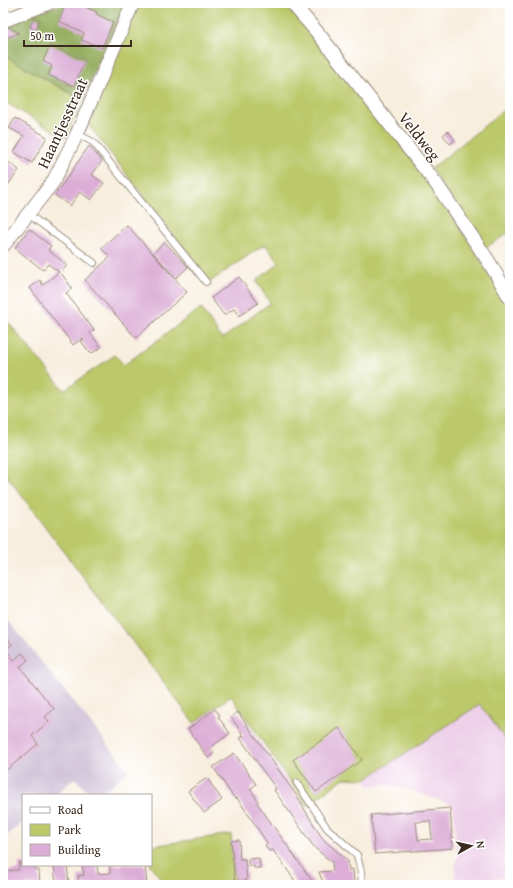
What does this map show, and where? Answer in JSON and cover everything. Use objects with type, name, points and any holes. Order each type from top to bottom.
[{"type":"street","points":[[3,21],[48,3]]},
{"type":"street","name":"Haantjesstraat","points":[[3,246],[53,182],[77,134],[133,3]]},
{"type":"street","name":"Veldweg","points":[[292,3],[317,32],[435,182],[489,262],[510,298]]},
{"type":"lane","points":[[77,134],[93,142],[206,282]]},
{"type":"lane","points":[[28,214],[94,263]]},
{"type":"lane","points":[[297,783],[328,828],[357,855],[362,885]]},
{"type":"shaded area","points":[[3,614],[129,771],[100,794],[89,794],[75,778],[56,794],[22,794],[22,823],[3,839]]},
{"type":"shaded area","points":[[480,704],[510,746],[510,872],[502,878],[455,880],[457,854],[453,805],[407,789],[384,784],[368,786],[366,779]]},
{"type":"green space","points":[[67,3],[125,3],[82,100],[3,55],[3,25],[36,12]]},
{"type":"green space","points":[[137,3],[287,3],[400,143],[463,232],[510,308],[510,746],[480,704],[366,779],[344,778],[307,806],[231,696],[194,723],[3,471],[3,316],[64,390],[115,355],[124,365],[201,308],[222,339],[270,303],[256,281],[279,263],[265,244],[210,282],[87,123]]},
{"type":"green space","points":[[3,55],[82,100],[66,138],[3,101]]},
{"type":"green space","points":[[510,105],[510,232],[485,248],[431,169]]},
{"type":"green space","points":[[231,834],[235,885],[166,885],[151,866],[152,846]]},
{"type":"building","points":[[76,3],[97,12],[96,14],[113,22],[102,48],[81,40],[84,33],[59,21],[65,6]]},
{"type":"building","points":[[34,17],[40,20],[36,30],[30,27]]},
{"type":"building","points":[[8,27],[19,33],[3,39],[3,29]]},
{"type":"building","points":[[50,45],[85,60],[74,86],[48,75],[52,66],[43,61]]},
{"type":"building","points":[[15,118],[47,137],[32,163],[14,152],[24,136],[9,128]]},
{"type":"building","points":[[448,131],[455,140],[450,144],[443,135]]},
{"type":"building","points":[[89,146],[102,161],[92,175],[104,183],[91,200],[80,192],[70,206],[55,195]]},
{"type":"building","points":[[3,158],[19,170],[3,192]]},
{"type":"building","points":[[127,225],[187,292],[136,338],[85,280],[110,257],[101,248]]},
{"type":"building","points":[[29,229],[51,246],[48,250],[67,265],[61,273],[72,288],[66,293],[94,330],[90,333],[101,347],[94,352],[90,353],[81,341],[84,339],[83,338],[73,345],[30,288],[40,280],[43,285],[59,272],[48,264],[43,270],[15,248]]},
{"type":"building","points":[[165,242],[188,267],[176,278],[153,253]]},
{"type":"building","points":[[239,277],[258,303],[239,316],[234,309],[224,315],[211,298]]},
{"type":"building","points":[[3,634],[12,644],[6,650],[14,660],[22,653],[28,660],[20,667],[54,709],[45,717],[49,721],[32,736],[38,744],[3,773]]},
{"type":"building","points":[[215,709],[220,716],[218,717],[230,733],[210,748],[214,753],[208,758],[188,729]]},
{"type":"building","points":[[238,712],[301,802],[321,836],[348,861],[349,870],[353,869],[354,885],[324,885],[319,872],[333,871],[332,862],[311,843],[274,790],[276,789],[240,738],[244,736],[231,717]]},
{"type":"building","points":[[339,728],[362,760],[316,792],[293,760]]},
{"type":"building","points":[[234,753],[256,784],[250,789],[258,801],[257,803],[315,885],[298,885],[273,850],[269,851],[265,846],[267,843],[254,823],[213,767]]},
{"type":"building","points":[[207,778],[222,800],[204,813],[188,791]]},
{"type":"building","points":[[450,808],[453,848],[375,854],[371,815]],"holes":[[[430,821],[432,839],[418,840],[416,822]]]},
{"type":"building","points":[[239,840],[240,859],[245,859],[247,880],[235,881],[231,841]]},
{"type":"building","points":[[259,858],[260,868],[249,866],[248,859]]},
{"type":"building","points":[[22,862],[22,866],[34,866],[35,870],[39,870],[40,885],[3,885],[3,871],[19,870],[19,863]]},
{"type":"building","points":[[54,866],[67,866],[69,885],[56,885]]},
{"type":"building","points":[[82,866],[97,866],[98,874],[110,873],[110,866],[145,866],[147,885],[79,885],[78,876],[84,875]]}]
